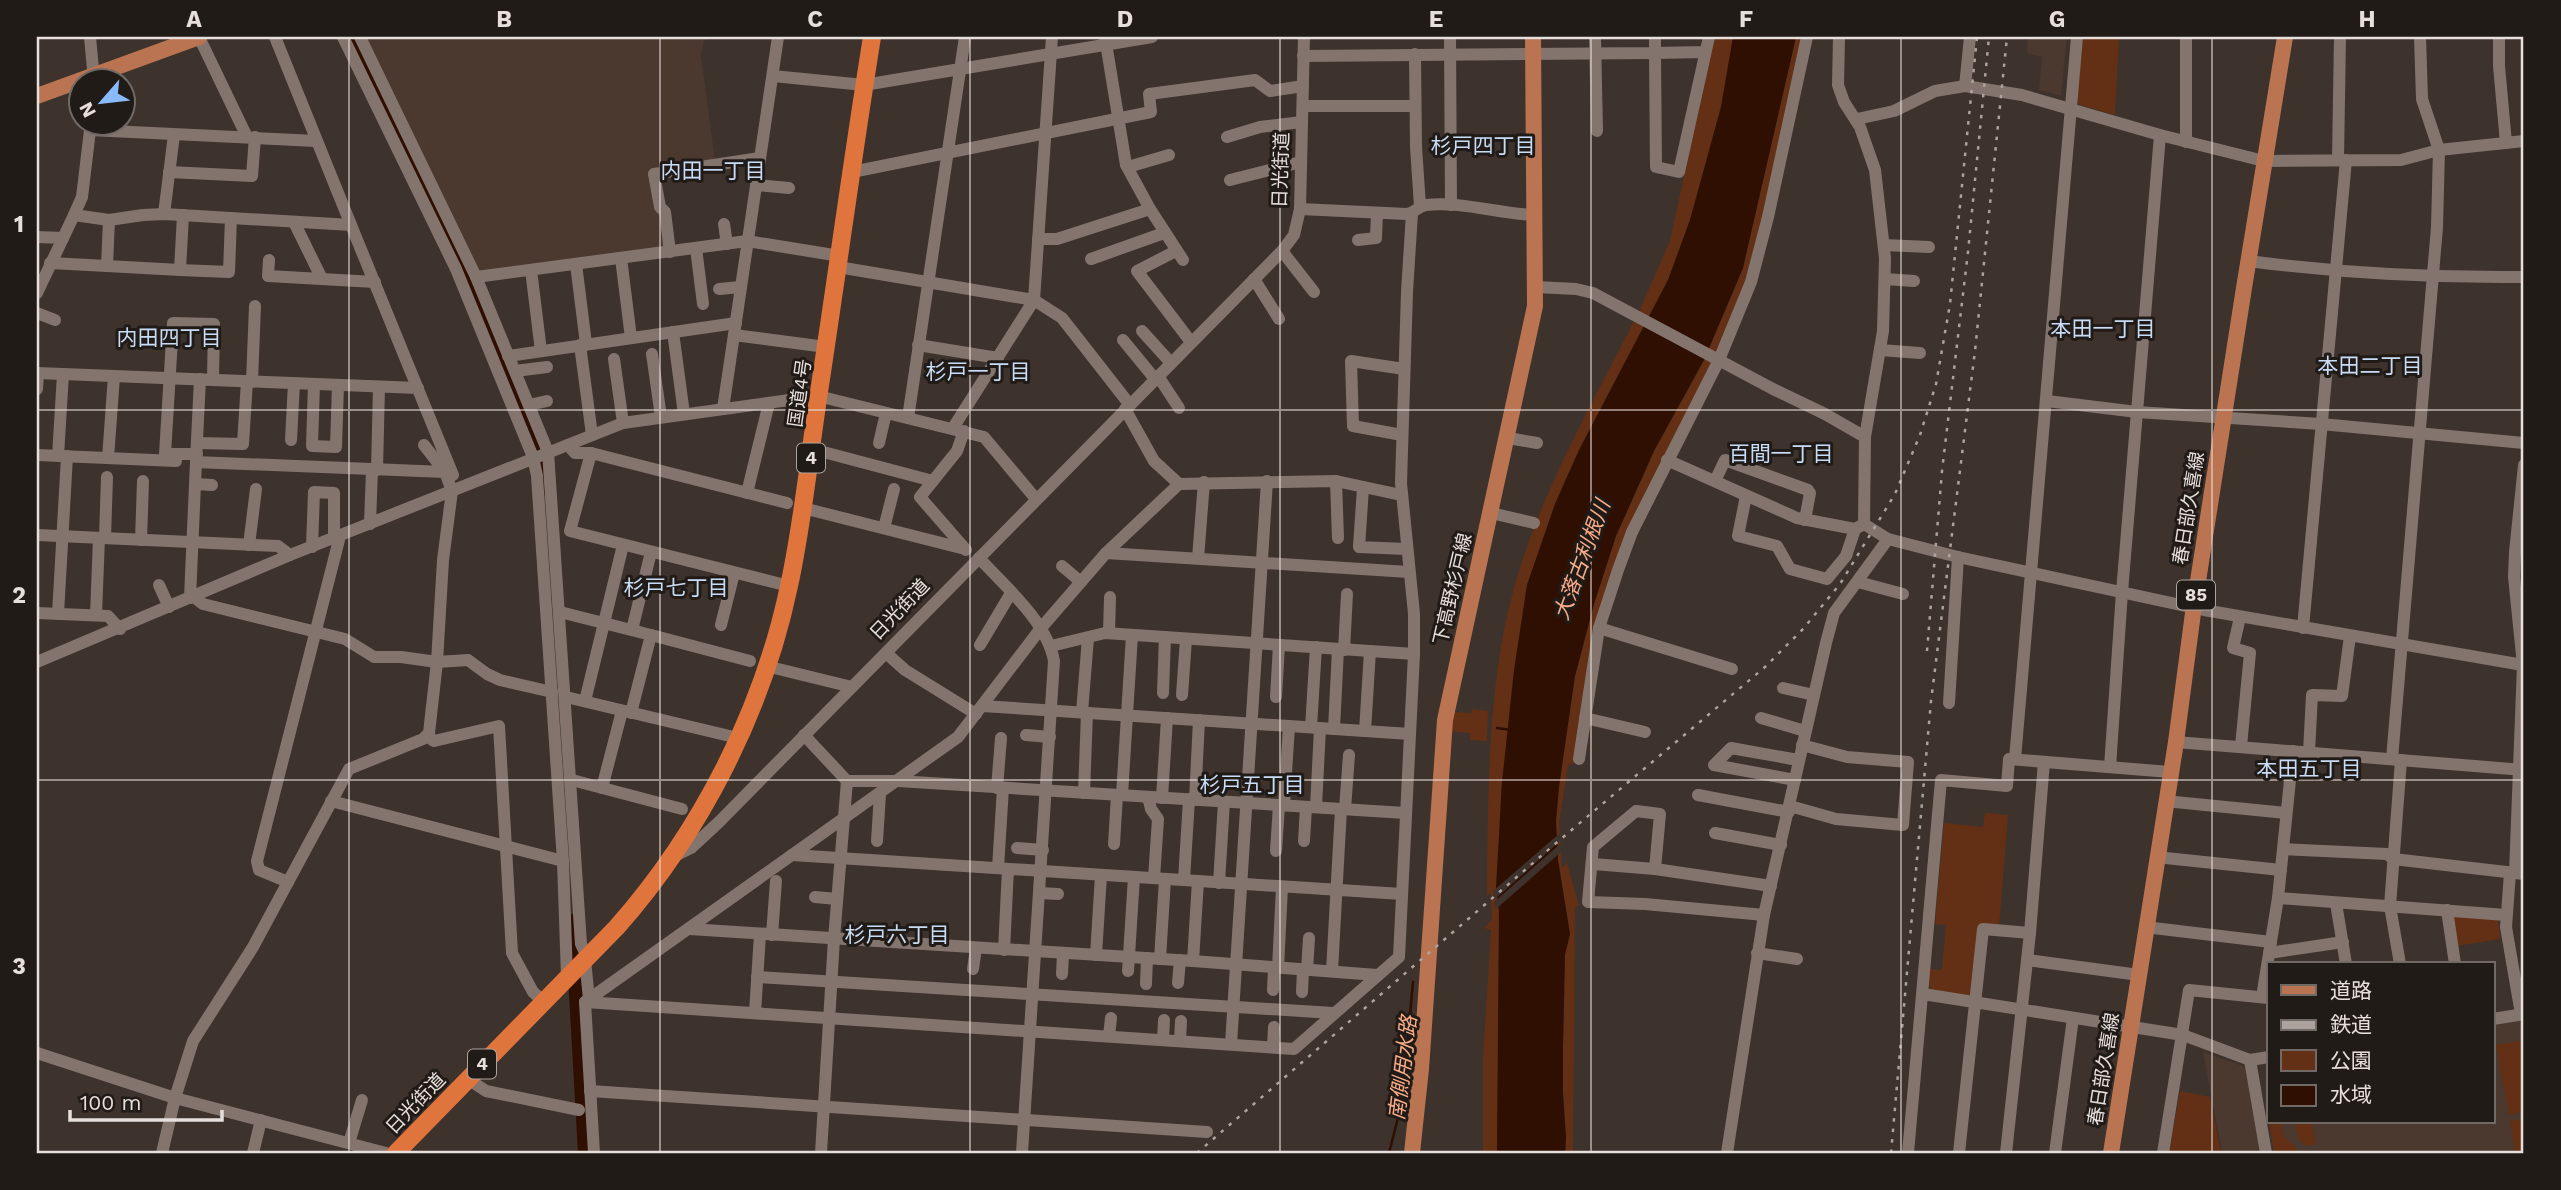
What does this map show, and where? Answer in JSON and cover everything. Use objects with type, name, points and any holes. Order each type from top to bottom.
[{"type":"highway","name":"国道4号","points":[[673,857],[738,738],[758,663],[789,586],[795,505],[812,449],[872,37]]},
{"type":"highway","name":"日光街道","points":[[397,1153],[585,959],[639,901],[673,857]]},
{"type":"main road","points":[[125,66],[199,37]]},
{"type":"main road","name":"下高野杉戸線","points":[[1412,1153],[1421,1069],[1445,720],[1535,306],[1533,37]]},
{"type":"main road","name":"春日部久喜線","points":[[2111,1153],[2285,37]]},
{"type":"main road","points":[[37,96],[66,87]]},
{"type":"street","points":[[90,37],[93,66]]},
{"type":"street","points":[[169,172],[252,176],[251,137],[199,37]]},
{"type":"street","points":[[162,1153],[175,1098],[193,1041],[253,947],[349,769],[422,739],[432,725],[443,560],[455,489],[418,388],[275,37]]},
{"type":"street","points":[[343,37],[441,237],[533,457],[552,692],[568,976]]},
{"type":"street","points":[[360,37],[476,277],[548,452],[581,944],[585,959],[594,1153]]},
{"type":"street","points":[[723,409],[778,37]]},
{"type":"street","points":[[908,418],[965,37]]},
{"type":"street","points":[[1022,1153],[1054,661],[1051,646],[1041,628],[1011,593],[965,549],[920,497],[957,451],[958,430],[1034,300],[1052,37]]},
{"type":"street","points":[[773,76],[864,85],[1051,55],[1107,41],[1152,37]]},
{"type":"street","name":"日光街道","points":[[673,857],[685,852],[700,839],[804,736],[1282,251],[1294,235],[1300,209],[1304,37]]},
{"type":"street","points":[[1450,37],[1451,205]]},
{"type":"street","points":[[1595,37],[1597,131]]},
{"type":"street","points":[[1655,37],[1656,167],[1679,172],[1709,37]]},
{"type":"street","points":[[1578,760],[1599,628],[1632,532],[1743,304],[1757,258],[1807,37]]},
{"type":"street","points":[[1746,496],[1738,536],[1777,546],[1790,569],[1828,579],[1846,556],[1860,526],[1865,438],[1883,331],[1884,245],[1878,181],[1857,119],[1840,94],[1837,68],[1839,37]]},
{"type":"street","points":[[1965,86],[1969,37]]},
{"type":"street","points":[[2015,759],[2077,37]]},
{"type":"street","points":[[2186,37],[2186,142]]},
{"type":"street","points":[[2303,628],[2337,272],[2342,160],[2340,37]]},
{"type":"street","points":[[2400,962],[2390,906],[2397,760],[2403,645],[2433,277],[2439,150],[2421,99],[2420,37]]},
{"type":"street","points":[[2499,37],[2498,66],[2506,143]]},
{"type":"street","points":[[1107,41],[1117,119],[1128,167],[1179,256],[1137,271],[1191,342]]},
{"type":"street","points":[[1303,56],[1705,52]]},
{"type":"street","points":[[587,1000],[1294,1049],[1399,957],[1414,654],[1414,614],[1401,495],[1404,369],[1416,210],[1415,54]]},
{"type":"street","points":[[852,172],[1151,112],[1149,94],[1255,80],[1270,91],[1303,86]]},
{"type":"street","points":[[1857,119],[1894,111],[1935,91],[1965,86],[2022,95],[2160,135],[2264,161],[2402,160],[2439,150],[2524,141]]},
{"type":"street","points":[[1303,106],[1415,106]]},
{"type":"street","points":[[1227,137],[1260,127],[1302,122]]},
{"type":"street","points":[[136,131],[316,141]]},
{"type":"street","points":[[164,214],[174,135]]},
{"type":"street","points":[[2110,767],[2160,135]]},
{"type":"street","points":[[37,293],[82,197],[89,136]]},
{"type":"street","points":[[1128,167],[1169,155]]},
{"type":"street","points":[[670,251],[665,212],[660,206],[654,174],[760,158]]},
{"type":"street","points":[[1230,180],[1301,162]]},
{"type":"street","points":[[756,185],[789,188]]},
{"type":"street","points":[[1300,209],[1377,213],[1451,205],[1535,215]]},
{"type":"street","points":[[1038,239],[1057,239],[1150,209]]},
{"type":"street","points":[[1358,240],[1376,238],[1377,213]]},
{"type":"street","points":[[74,215],[109,220],[164,214],[351,225]]},
{"type":"street","points":[[180,270],[183,215]]},
{"type":"street","points":[[50,263],[229,272],[231,218]]},
{"type":"street","points":[[107,266],[109,220]]},
{"type":"street","points":[[293,222],[322,279]]},
{"type":"street","points":[[724,224],[727,244]]},
{"type":"street","points":[[1091,259],[1164,233]]},
{"type":"street","points":[[37,237],[63,238]]},
{"type":"street","points":[[476,277],[747,241],[928,282],[1034,300],[1062,318],[1128,407],[1154,461],[1179,484]]},
{"type":"street","points":[[1884,245],[1929,247]]},
{"type":"street","points":[[696,248],[703,304]]},
{"type":"street","points":[[1282,251],[1314,292]]},
{"type":"street","points":[[621,258],[631,338]]},
{"type":"street","points":[[269,260],[268,276],[375,282]]},
{"type":"street","points":[[2248,261],[2337,272],[2524,279]]},
{"type":"street","points":[[576,264],[592,435]]},
{"type":"street","points":[[531,270],[541,351]]},
{"type":"street","points":[[1254,279],[1279,319]]},
{"type":"street","points":[[1885,279],[1914,281]]},
{"type":"street","points":[[719,289],[741,287]]},
{"type":"street","points":[[1536,287],[1584,290],[1638,315],[1865,438]]},
{"type":"street","points":[[37,455],[108,458],[197,453],[243,444],[255,306]]},
{"type":"street","points":[[37,313],[55,320]]},
{"type":"street","points":[[214,379],[214,324],[173,323],[165,454],[197,453],[374,470],[445,472]]},
{"type":"street","points":[[508,355],[673,332],[735,329],[826,347]]},
{"type":"street","points":[[1142,331],[1171,363]]},
{"type":"street","points":[[673,332],[684,414]]},
{"type":"street","points":[[1123,340],[1179,408]]},
{"type":"street","points":[[918,345],[998,358]]},
{"type":"street","points":[[1880,350],[1920,354]]},
{"type":"street","points":[[653,354],[661,417]]},
{"type":"street","points":[[614,359],[623,423]]},
{"type":"street","points":[[1402,435],[1353,426],[1351,361],[1404,369]]},
{"type":"street","points":[[515,371],[547,367]]},
{"type":"street","points":[[37,388],[37,373],[418,388]]},
{"type":"street","points":[[58,614],[62,536],[63,374]]},
{"type":"street","points":[[108,458],[114,376]]},
{"type":"street","points":[[192,597],[200,379]]},
{"type":"street","points":[[291,440],[294,383]]},
{"type":"street","points":[[314,384],[312,446],[336,447],[338,385]]},
{"type":"street","points":[[370,524],[379,387]]},
{"type":"street","points":[[37,662],[290,555],[623,423],[818,396],[984,437],[1037,499]]},
{"type":"street","points":[[529,405],[547,401]]},
{"type":"street","points":[[2047,401],[2137,412],[2321,424],[2524,443]]},
{"type":"street","points":[[747,493],[769,402]]},
{"type":"street","points":[[878,443],[886,413]]},
{"type":"street","points":[[1508,438],[1537,443]]},
{"type":"street","points":[[424,445],[455,489]]},
{"type":"street","points":[[568,446],[575,453],[591,453],[965,549]]},
{"type":"street","points":[[812,449],[933,481]]},
{"type":"street","points":[[570,531],[591,453]]},
{"type":"street","points":[[1667,460],[1805,520],[1860,526],[1888,539],[1958,557],[2194,608],[2523,668]]},
{"type":"street","points":[[1715,481],[1725,460],[1808,490],[1810,493],[1805,520]]},
{"type":"street","points":[[2494,1020],[2523,1014],[2506,928],[2506,915],[2516,873],[2521,770],[2523,668],[2514,577],[2524,465]]},
{"type":"street","points":[[96,615],[107,477]]},
{"type":"street","points":[[141,540],[143,481]]},
{"type":"street","points":[[1231,1044],[1267,481]]},
{"type":"street","points":[[587,1000],[958,737],[1041,628],[1106,553],[1179,484],[1336,481],[1401,495]]},
{"type":"street","points":[[1336,481],[1338,538]]},
{"type":"street","points":[[1198,558],[1204,482]]},
{"type":"street","points":[[195,484],[212,485]]},
{"type":"street","points":[[1363,488],[1359,547],[1406,549]]},
{"type":"street","points":[[248,545],[256,489]]},
{"type":"street","points":[[884,528],[894,489]]},
{"type":"street","points":[[288,882],[259,870],[257,861],[337,537],[334,493],[314,492],[312,547]]},
{"type":"street","points":[[1491,513],[1534,523]]},
{"type":"street","points":[[554,527],[789,586]]},
{"type":"street","points":[[37,535],[278,546],[290,555]]},
{"type":"street","points":[[1727,1153],[1764,915],[1834,613],[1888,539]]},
{"type":"street","points":[[585,701],[623,545]]},
{"type":"street","points":[[632,630],[651,552]]},
{"type":"street","points":[[1106,553],[1409,572]]},
{"type":"street","points":[[1949,703],[1958,557]]},
{"type":"street","points":[[1062,566],[1081,582]]},
{"type":"street","points":[[721,625],[734,573]]},
{"type":"street","points":[[1858,582],[1903,594]]},
{"type":"street","points":[[159,585],[169,607]]},
{"type":"street","points":[[980,645],[1011,593]]},
{"type":"street","points":[[1334,729],[1347,594]]},
{"type":"street","points":[[192,597],[203,604],[345,639],[374,657],[437,662],[468,660],[500,680],[552,692]]},
{"type":"street","points":[[1109,633],[1110,597]]},
{"type":"street","points":[[560,612],[852,687]]},
{"type":"street","points":[[37,613],[108,616],[120,629]]},
{"type":"street","points":[[2240,617],[2233,648],[2250,653],[2241,746]]},
{"type":"street","points":[[1599,628],[1732,669]]},
{"type":"street","points":[[1051,646],[1109,633],[1414,654]]},
{"type":"street","points":[[602,788],[651,635]]},
{"type":"street","points":[[1114,844],[1128,715],[1132,635]]},
{"type":"street","points":[[2309,752],[2312,695],[2342,696],[2350,636]]},
{"type":"street","points":[[1163,693],[1165,637]]},
{"type":"street","points":[[1084,793],[1088,638]]},
{"type":"street","points":[[1182,695],[1186,639]]},
{"type":"street","points":[[1276,697],[1279,645]]},
{"type":"street","points":[[1304,841],[1311,807],[1316,727],[1316,648]]},
{"type":"street","points":[[1365,731],[1370,651]]},
{"type":"street","points":[[886,653],[905,670],[979,710],[1051,710],[1410,734]]},
{"type":"street","points":[[1783,688],[1814,695]]},
{"type":"street","points":[[566,697],[738,738]]},
{"type":"street","points":[[1146,984],[1154,958],[1160,879],[1158,819],[1151,810],[1167,718]]},
{"type":"street","points":[[1585,718],[1645,732]]},
{"type":"street","points":[[1761,718],[1805,731]]},
{"type":"street","points":[[1184,880],[1199,720]]},
{"type":"street","points":[[426,736],[434,741],[499,726],[512,953],[533,992],[544,1002]]},
{"type":"street","points":[[1276,851],[1289,726]]},
{"type":"street","points":[[804,736],[847,780],[1405,813]]},
{"type":"street","points":[[1026,736],[1050,737]]},
{"type":"street","points":[[1001,738],[1004,950]]},
{"type":"street","points":[[2176,742],[2521,770]]},
{"type":"street","points":[[1698,795],[1836,819],[1903,825],[1908,762],[1846,757],[1802,744]]},
{"type":"street","points":[[1795,780],[1714,765],[1731,748],[1798,760]]},
{"type":"street","points":[[2269,962],[2293,751]]},
{"type":"street","points":[[1332,971],[1349,755]]},
{"type":"street","points":[[1908,1153],[1941,780],[2007,786],[2009,759],[2170,772]]},
{"type":"street","points":[[2006,1153],[2030,933],[2044,762]]},
{"type":"street","points":[[572,780],[682,809]]},
{"type":"street","points":[[821,1153],[847,780]]},
{"type":"street","points":[[877,841],[880,794]]},
{"type":"street","points":[[331,800],[563,861]]},
{"type":"street","points":[[2165,801],[2286,813]]},
{"type":"street","points":[[1219,883],[1224,802]]},
{"type":"street","points":[[1655,869],[1660,814],[1636,811],[1594,846],[1588,902],[1645,904],[1764,915]]},
{"type":"street","points":[[1715,833],[1781,845]]},
{"type":"street","points":[[1017,848],[1042,850]]},
{"type":"street","points":[[2283,849],[2387,854],[2393,859],[2516,873]]},
{"type":"street","points":[[792,855],[1402,894]]},
{"type":"street","points":[[2156,857],[2281,870]]},
{"type":"street","points":[[1593,864],[1655,869],[1771,886]]},
{"type":"street","points":[[1096,955],[1101,875]]},
{"type":"street","points":[[1128,971],[1134,877]]},
{"type":"street","points":[[755,1013],[757,977],[776,881]]},
{"type":"street","points":[[1178,983],[1186,960],[1198,881]]},
{"type":"street","points":[[1273,990],[1282,887]]},
{"type":"street","points":[[1040,893],[1058,894]]},
{"type":"street","points":[[815,897],[837,899]]},
{"type":"street","points":[[2278,898],[2506,915]]},
{"type":"street","points":[[2336,903],[2346,962]]},
{"type":"street","points":[[2447,910],[2455,962]]},
{"type":"street","points":[[2145,927],[2270,948],[2343,942]]},
{"type":"street","points":[[688,929],[1035,953],[1186,960],[1377,975]]},
{"type":"street","points":[[1959,1153],[1983,929],[2030,933]]},
{"type":"street","points":[[1302,992],[1309,938]]},
{"type":"street","points":[[973,969],[975,948]]},
{"type":"street","points":[[1757,953],[1797,959]]},
{"type":"street","points":[[1062,974],[1063,954]]},
{"type":"street","points":[[2026,960],[2139,975]]},
{"type":"street","points":[[757,977],[1333,1013]]},
{"type":"street","points":[[2163,1153],[2189,990],[2265,998],[2267,978]]},
{"type":"street","points":[[1923,994],[2183,1035],[2250,1060],[2267,1057]]},
{"type":"street","points":[[877,1020],[878,1006]]},
{"type":"street","points":[[2055,1153],[2073,1017]]},
{"type":"street","points":[[1109,1036],[1111,1018]]},
{"type":"street","points":[[1163,1039],[1164,1020]]},
{"type":"street","points":[[1180,1040],[1181,1021]]},
{"type":"street","points":[[1273,1047],[1274,1027]]},
{"type":"street","points":[[37,1053],[175,1098],[386,1153]]},
{"type":"street","points":[[2250,1060],[2266,1153]]},
{"type":"street","points":[[468,1079],[486,1091],[579,1110]]},
{"type":"street","points":[[590,1091],[824,1107],[1025,1116],[1207,1132]]},
{"type":"street","points":[[349,1143],[362,1100]]},
{"type":"street","points":[[253,1153],[261,1120]]},
{"type":"shaded area","points":[[363,37],[727,37],[704,40],[701,56],[715,160],[652,168],[667,248],[478,271]]},
{"type":"shaded area","points":[[2028,37],[2067,37],[2061,96],[2039,90],[2042,57],[2027,53]]},
{"type":"shaded area","points":[[2524,1020],[2524,1153],[2274,1153],[2269,1124],[2494,1124],[2494,1025]]},
{"type":"shaded area","points":[[2203,1052],[2246,1067],[2260,1153],[2222,1153]]},
{"type":"green space","points":[[1714,37],[1733,37],[1721,107],[1690,220],[1668,280],[1579,450],[1555,504],[1527,585],[1502,782],[1496,888],[1499,911],[1497,1153],[1483,1153],[1483,1058],[1491,930],[1484,928],[1492,920],[1491,893],[1487,895],[1489,780],[1494,701],[1505,625],[1525,553],[1552,485],[1634,321],[1641,313],[1640,309],[1670,241]]},
{"type":"green space","points":[[1796,37],[1802,37],[1764,215],[1738,309],[1711,363],[1597,625],[1573,764],[1568,765],[1559,823],[1562,868],[1567,863],[1579,906],[1575,907],[1573,1153],[1565,1153],[1565,954],[1570,934],[1558,860],[1556,821],[1575,676],[1616,536],[1654,451],[1704,360],[1743,268]]},
{"type":"green space","points":[[2083,37],[2119,37],[2115,115],[2080,105],[2077,101]]},
{"type":"green space","points":[[1472,709],[1488,711],[1487,741],[1470,740],[1470,733],[1449,731],[1453,712],[1471,713]]},
{"type":"green space","points":[[1985,813],[2008,815],[1999,927],[1978,926],[1971,993],[1967,996],[1932,991],[1929,985],[1930,969],[1942,970],[1946,925],[1935,924],[1944,823],[1983,827]]},
{"type":"green space","points":[[2455,915],[2498,918],[2500,939],[2456,946],[2452,918]]},
{"type":"green space","points":[[2524,1040],[2524,1112],[2509,1115],[2496,1045]]},
{"type":"green space","points":[[2180,1091],[2210,1097],[2221,1153],[2169,1153]]},
{"type":"green space","points":[[2524,1119],[2524,1153],[2515,1153],[2510,1121]]},
{"type":"green space","points":[[2269,1124],[2281,1124],[2284,1137],[2296,1147],[2297,1153],[2274,1153]]},
{"type":"green space","points":[[2295,1124],[2312,1124],[2316,1144],[2307,1146],[2299,1140]]},
{"type":"water","name":"大落古利根川","points":[[1733,37],[1796,37],[1743,268],[1704,360],[1654,451],[1616,536],[1575,676],[1556,821],[1558,860],[1570,934],[1565,955],[1565,1153],[1497,1153],[1499,911],[1496,888],[1502,782],[1514,670],[1527,585],[1555,504],[1579,450],[1668,280],[1690,220],[1721,107]]},
{"type":"pier","points":[[1560,833],[1560,841],[1494,900],[1493,891]]},
{"type":"pier","points":[[1560,844],[1561,852],[1496,909],[1494,902]]},
{"type":"waterway","points":[[352,37],[464,269],[543,466],[544,486]]},
{"type":"waterway","points":[[1497,728],[1511,730]]},
{"type":"waterway","points":[[574,923],[587,1153]]},
{"type":"waterway","name":"南側用水路","points":[[1389,1153],[1402,1102],[1413,982]]},
{"type":"railway","points":[[1197,1153],[1765,667],[1803,629],[1840,584],[1895,494],[1920,435],[1936,384],[1950,304],[1977,37]]},
{"type":"railway","points":[[1927,651],[1942,471],[1968,252],[1989,37]]},
{"type":"railway","points":[[1891,1153],[1931,701],[1975,351],[2007,37]]},
{"type":"district","name":"杉戸四丁目","points":[[1483,146]]},
{"type":"district","name":"内田一丁目","points":[[713,171]]},
{"type":"district","name":"本田一丁目","points":[[2103,329]]},
{"type":"district","name":"内田四丁目","points":[[169,338]]},
{"type":"district","name":"本田二丁目","points":[[2370,366]]},
{"type":"district","name":"杉戸一丁目","points":[[978,372]]},
{"type":"district","name":"百間一丁目","points":[[1781,454]]},
{"type":"district","name":"杉戸七丁目","points":[[676,588]]},
{"type":"district","name":"本田五丁目","points":[[2309,769]]},
{"type":"district","name":"杉戸五丁目","points":[[1252,785]]},
{"type":"district","name":"杉戸六丁目","points":[[897,935]]}]
